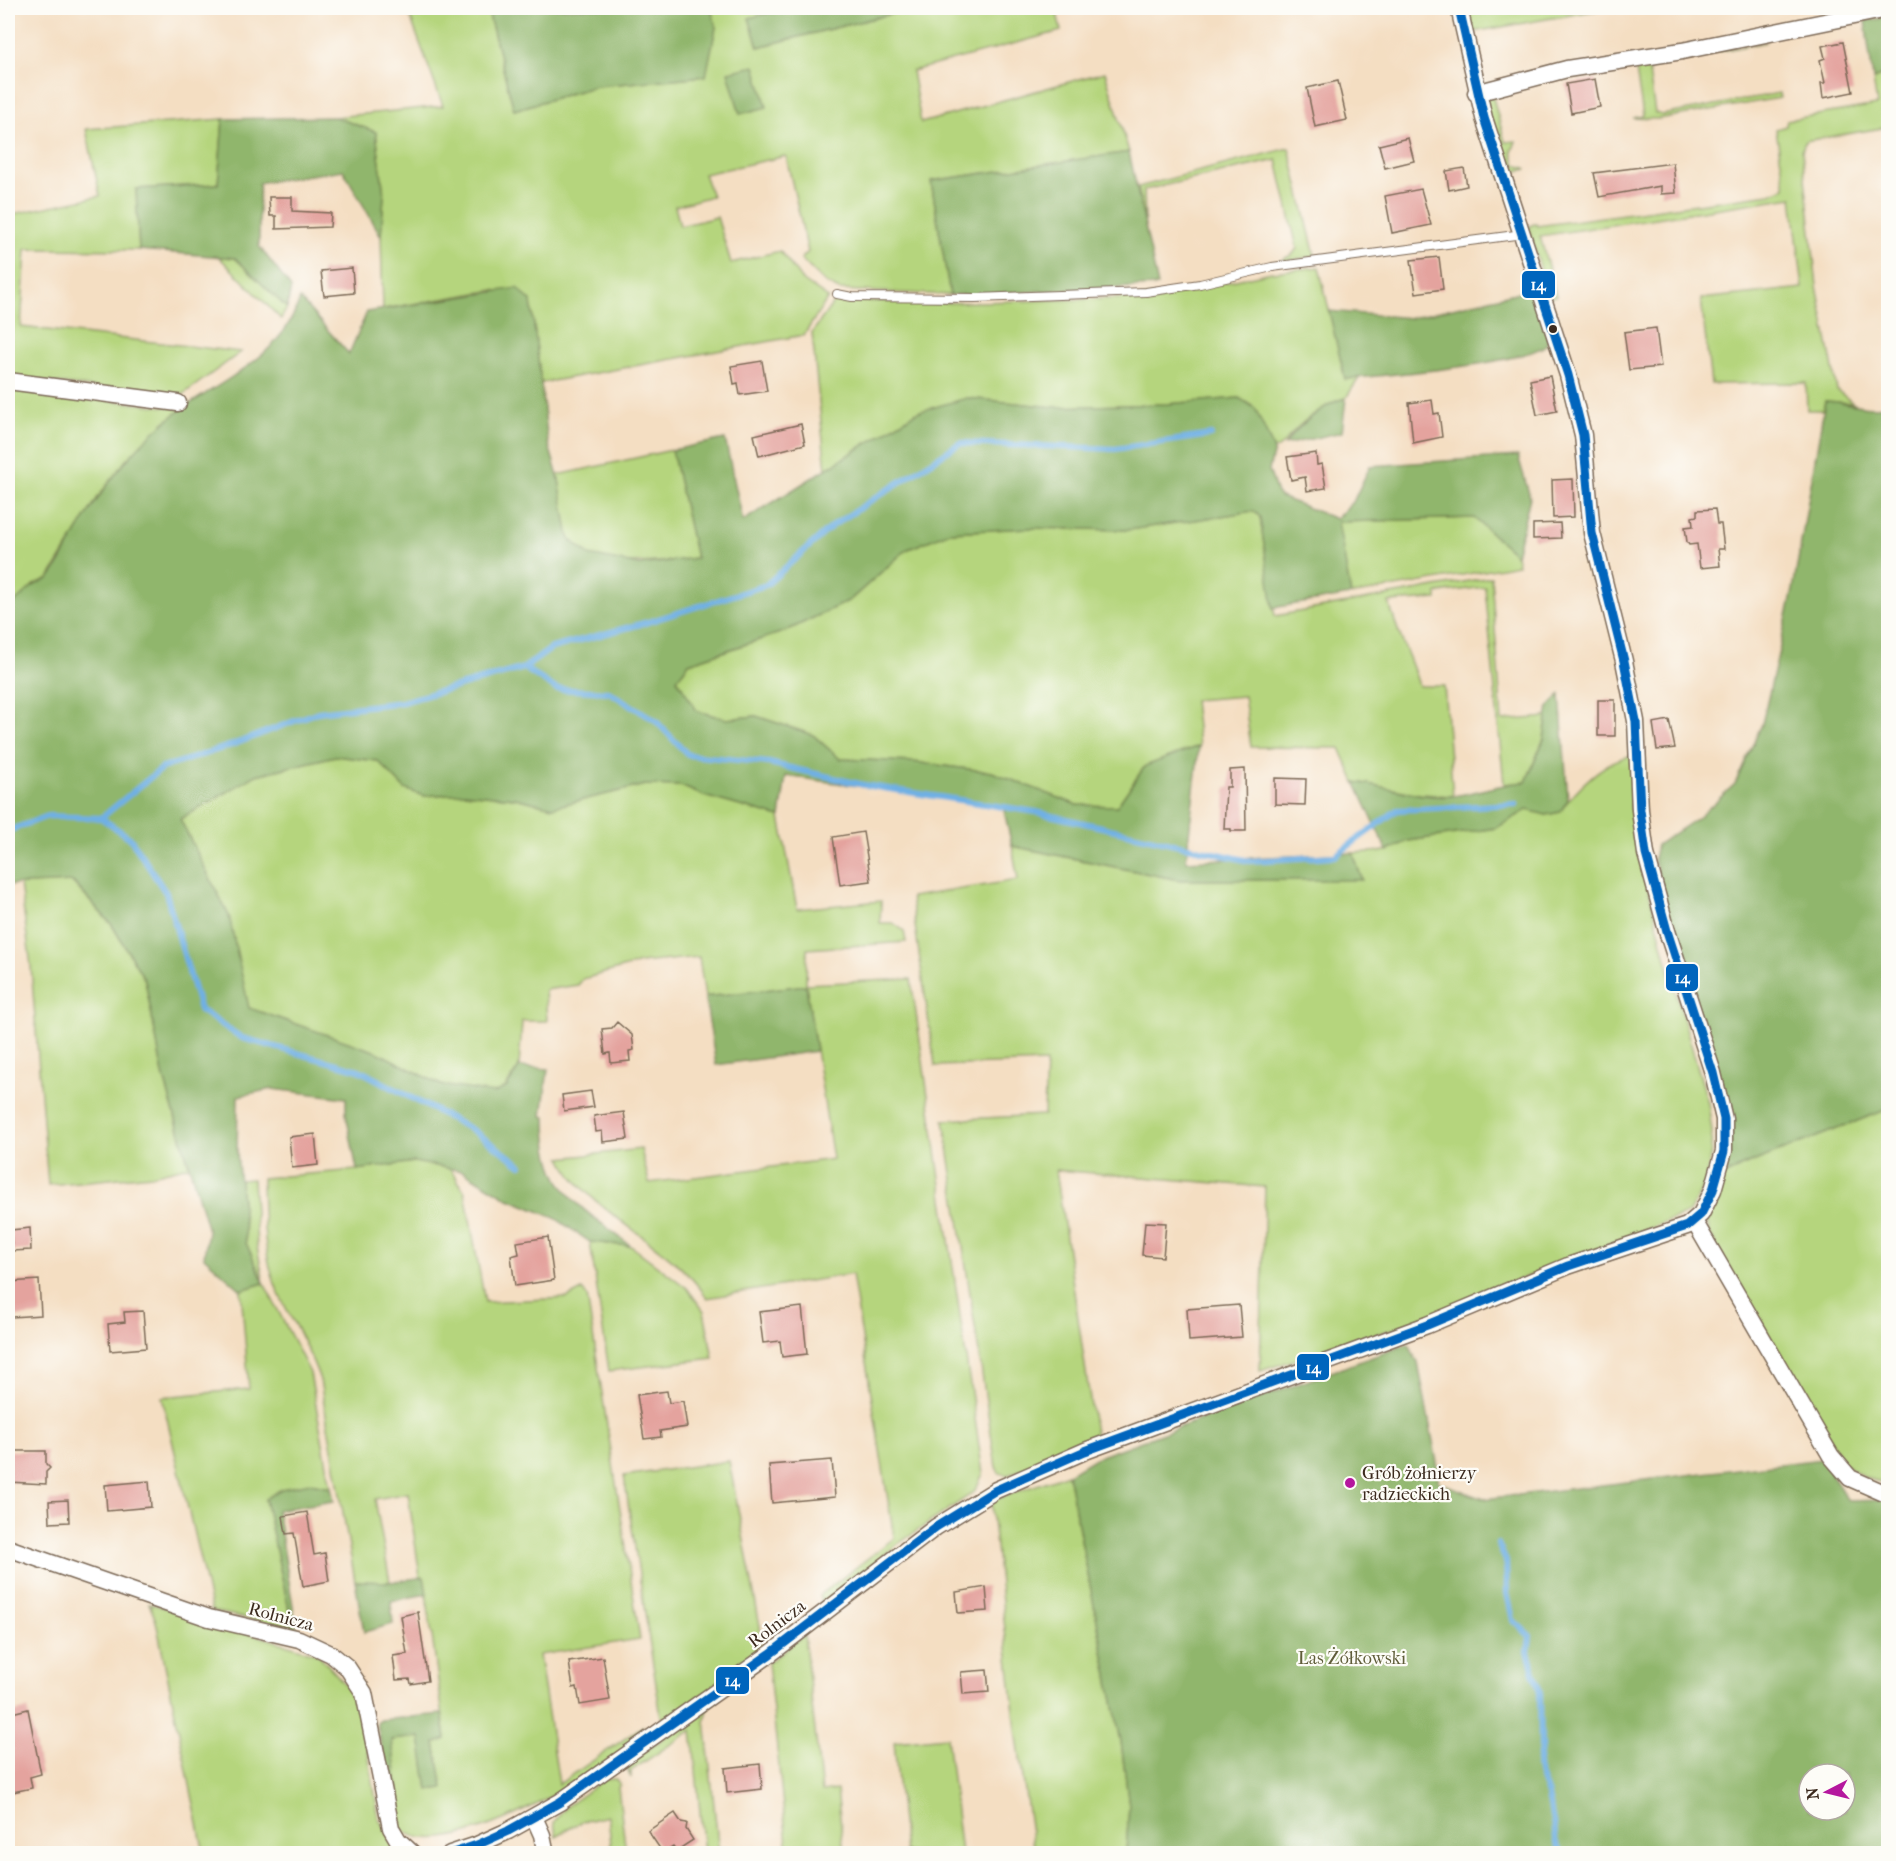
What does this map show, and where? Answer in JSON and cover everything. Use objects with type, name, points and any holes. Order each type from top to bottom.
[{"type":"street","points":[[1459,8],[1476,93],[1580,420],[1592,533],[1624,661],[1636,721],[1640,810],[1646,854],[1667,930],[1713,1072],[1724,1119],[1724,1151],[1720,1170],[1708,1200],[1694,1221],[1831,1456],[1850,1478],[1884,1493],[1888,1492]]},
{"type":"street","points":[[1476,93],[1567,69],[1682,51],[1888,9]]},
{"type":"street","points":[[8,381],[178,403]]},
{"type":"street","name":"Rolnicza","points":[[450,1854],[477,1845],[534,1818],[621,1761],[770,1654],[936,1527],[996,1490],[1097,1446],[1427,1325],[1568,1266],[1694,1221]]},
{"type":"street","name":"Rolnicza","points":[[8,1548],[209,1618],[299,1639],[336,1658],[347,1667],[364,1693],[391,1828],[398,1840],[413,1854]]},
{"type":"street","points":[[534,1818],[542,1835],[546,1854]]},
{"type":"lane","points":[[837,294],[975,298],[1146,292],[1200,284],[1272,267],[1522,234]]},
{"type":"green space","points":[[407,8],[487,8],[514,110],[596,86],[705,76],[716,27],[711,8],[788,8],[750,18],[758,47],[915,8],[1056,8],[1061,31],[912,71],[921,123],[1105,72],[1129,152],[931,181],[950,295],[839,290],[825,283],[801,259],[808,252],[786,156],[704,174],[712,196],[675,206],[680,226],[717,217],[731,263],[780,251],[802,280],[828,298],[804,335],[541,383],[531,302],[494,290],[383,309],[381,236],[384,195],[376,132],[335,117],[443,106]]},
{"type":"green space","points":[[487,8],[711,8],[716,27],[706,76],[596,86],[514,110]]},
{"type":"green space","points":[[788,8],[915,8],[758,47],[749,18]]},
{"type":"green space","points":[[1464,8],[1610,8],[1467,33]]},
{"type":"green space","points":[[1888,17],[1888,73],[1873,79],[1865,21]]},
{"type":"green space","points":[[1766,42],[1648,65],[1655,113],[1662,115],[1779,93],[1780,98],[1658,119],[1633,118],[1643,116],[1635,63]]},
{"type":"green space","points":[[755,66],[767,107],[740,114],[728,72]]},
{"type":"green space","points":[[1888,73],[1888,127],[1805,141],[1802,151],[1817,286],[1837,390],[1853,403],[1825,401],[1823,410],[1807,410],[1806,383],[1711,384],[1701,299],[1803,288],[1792,197],[1540,236],[1556,296],[1549,297],[1528,227],[1536,223],[1537,226],[1770,194],[1785,188],[1776,129],[1786,126],[1787,120],[1877,105],[1873,79]]},
{"type":"green space","points":[[1492,94],[1505,142],[1516,141],[1512,152],[1516,165],[1528,169],[1510,172],[1523,211],[1486,108],[1487,96]]},
{"type":"green space","points":[[335,117],[376,132],[384,195],[381,236],[343,170],[259,183],[259,246],[291,288],[287,308],[235,258],[139,250],[136,189],[218,184],[223,119]]},
{"type":"green space","points":[[223,119],[218,184],[136,189],[139,250],[26,249],[21,327],[241,352],[178,398],[8,377],[8,215],[100,196],[86,129]]},
{"type":"green space","points":[[1289,148],[1315,256],[1278,262],[1293,254],[1297,248],[1277,160],[1144,190],[1145,222],[1138,187]]},
{"type":"green space","points":[[1129,152],[1158,286],[950,295],[931,181]]},
{"type":"green space","points":[[218,256],[235,258],[287,308],[281,319]]},
{"type":"green space","points":[[1319,267],[1345,379],[1359,378],[1346,398],[1333,402],[1311,416],[1274,450],[1255,408],[1239,398],[1167,404],[1054,407],[967,398],[865,444],[826,470],[812,333],[835,300],[943,303],[1136,298],[1173,294],[1272,272]]},
{"type":"green space","points":[[517,288],[531,301],[548,442],[559,480],[569,538],[589,555],[639,565],[696,558],[672,450],[725,439],[743,521],[917,412],[967,398],[1054,407],[1167,404],[1239,398],[1255,408],[1274,450],[1269,470],[1278,496],[1336,519],[1354,500],[1370,466],[1518,456],[1530,497],[1516,555],[1474,518],[1338,522],[1351,595],[1273,608],[1260,517],[1254,511],[1129,530],[1028,528],[950,532],[906,550],[850,600],[786,631],[689,663],[677,679],[697,711],[726,719],[756,716],[813,735],[840,759],[913,762],[992,772],[1077,805],[1117,806],[1145,766],[1199,746],[1186,861],[1353,853],[1362,880],[1179,880],[1012,846],[1003,806],[786,776],[780,817],[704,796],[681,786],[645,785],[553,807],[515,798],[464,793],[424,796],[405,789],[378,761],[335,756],[256,775],[180,819],[229,916],[249,1008],[377,1052],[441,1085],[494,1093],[506,1088],[519,1067],[548,1069],[542,1116],[546,1117],[551,1163],[558,1180],[581,1207],[631,1246],[590,1242],[555,1218],[509,1199],[463,1171],[414,1162],[357,1170],[346,1114],[346,1098],[272,1089],[238,1096],[237,1153],[246,1243],[264,1283],[241,1290],[204,1257],[208,1231],[163,1074],[145,980],[112,925],[73,882],[8,885],[8,607],[52,575],[98,499],[140,446],[165,422],[261,356],[277,340],[290,321],[300,299],[349,354],[367,312]]},
{"type":"green space","points":[[1532,289],[1548,337],[1547,344],[1533,351],[1511,358],[1451,368],[1345,379],[1329,311],[1411,318]]},
{"type":"green space","points":[[8,389],[185,409],[165,422],[126,460],[98,497],[49,578],[33,585],[22,598],[8,607]]},
{"type":"green space","points":[[1346,398],[1342,432],[1285,445],[1312,417],[1329,405]]},
{"type":"green space","points":[[1825,401],[1873,407],[1888,405],[1888,1109],[1742,1166],[1724,1176],[1728,1151],[1654,858],[1657,845],[1700,816],[1735,784],[1762,724],[1793,590]]},
{"type":"green space","points":[[672,450],[696,558],[628,563],[610,561],[579,549],[567,533],[558,475]]},
{"type":"green space","points":[[1254,511],[1260,517],[1275,616],[1491,577],[1502,721],[1547,717],[1544,738],[1526,782],[1504,784],[1485,587],[1437,593],[1437,599],[1389,602],[1419,686],[1444,686],[1453,796],[1420,794],[1355,782],[1340,748],[1251,747],[1244,696],[1194,700],[1199,746],[1145,766],[1117,806],[1077,805],[992,772],[913,762],[840,759],[813,735],[756,716],[726,719],[697,711],[677,679],[689,663],[786,631],[850,600],[906,550],[950,532],[1028,528],[1129,530]]},
{"type":"green space","points":[[1474,518],[1516,555],[1518,565],[1351,595],[1337,522]]},
{"type":"green space","points":[[1560,695],[1568,800],[1560,812],[1546,815],[1527,810],[1496,828],[1408,841],[1387,851],[1355,782],[1429,796],[1453,796],[1526,782],[1544,739],[1549,706]]},
{"type":"green space","points":[[335,756],[378,761],[405,789],[424,796],[464,793],[515,798],[553,807],[645,785],[681,786],[704,796],[780,817],[797,909],[881,901],[880,923],[893,923],[904,931],[906,942],[807,949],[806,984],[911,979],[983,1474],[974,1492],[895,1546],[823,1605],[819,1596],[894,1538],[852,1274],[707,1298],[673,1260],[590,1195],[573,1178],[561,1158],[641,1149],[649,1183],[833,1159],[806,985],[705,997],[699,957],[640,963],[583,979],[578,985],[545,990],[547,1021],[522,1021],[519,1067],[505,1088],[494,1093],[473,1092],[441,1085],[377,1052],[248,1008],[229,916],[180,819],[256,775]]},
{"type":"green space","points":[[1632,756],[1631,820],[1666,959],[1708,1103],[1712,1131],[1710,1161],[1704,1185],[1689,1213],[1396,1328],[1260,1371],[1265,1187],[1056,1170],[1096,1440],[1008,1475],[999,1473],[996,1467],[944,1120],[1044,1115],[1046,1062],[935,1066],[911,897],[1018,880],[1012,846],[1179,880],[1362,879],[1353,853],[1387,851],[1408,841],[1496,828],[1528,809],[1546,815],[1560,812],[1573,794],[1601,769],[1622,758]]},
{"type":"green space","points":[[72,882],[112,925],[145,980],[163,1074],[189,1166],[152,1175],[48,1185],[31,966],[20,884]]},
{"type":"green space","points":[[806,985],[816,1051],[716,1065],[705,997]]},
{"type":"green space","points":[[1888,1109],[1888,1484],[1865,1478],[1843,1463],[1709,1233],[1707,1217],[1724,1176],[1742,1166]]},
{"type":"green space","points":[[414,1162],[450,1168],[465,1192],[485,1302],[567,1298],[582,1290],[587,1296],[640,1639],[539,1655],[559,1784],[643,1726],[644,1734],[624,1751],[517,1814],[464,1834],[439,1838],[418,1837],[401,1829],[395,1818],[390,1798],[399,1797],[392,1740],[420,1736],[428,1790],[443,1788],[435,1743],[446,1739],[424,1577],[420,1577],[408,1493],[375,1499],[390,1582],[355,1581],[320,1380],[312,1358],[274,1282],[267,1253],[263,1208],[262,1178],[357,1170]]},
{"type":"green space","points":[[253,1179],[257,1247],[264,1283],[246,1243],[240,1180]]},
{"type":"green space","points":[[590,1242],[631,1246],[687,1288],[704,1311],[713,1358],[609,1371]]},
{"type":"green space","points":[[264,1283],[310,1373],[331,1487],[310,1483],[265,1499],[293,1628],[212,1611],[162,1397],[249,1389],[241,1290]]},
{"type":"green space","name":"Las Żółkowski","points":[[1408,1344],[1418,1363],[1438,1468],[1438,1482],[1484,1499],[1822,1459],[1848,1501],[1888,1500],[1888,1853],[1126,1853],[1129,1806],[1121,1741],[1068,1474],[1095,1458]]},
{"type":"green space","points":[[729,1461],[760,1626],[761,1643],[756,1656],[669,1718],[661,1717],[624,1476]]},
{"type":"green space","points":[[1068,1474],[1121,1741],[1129,1806],[1126,1853],[1034,1853],[1016,1730],[991,1501]]},
{"type":"green space","points":[[310,1483],[331,1487],[334,1501],[277,1510],[297,1630],[293,1628],[265,1499],[281,1489]]},
{"type":"green space","points":[[424,1577],[427,1594],[391,1601],[393,1624],[364,1632],[355,1581],[390,1582]]},
{"type":"green space","points":[[149,1603],[318,1654],[354,1694],[362,1716],[379,1819],[400,1853],[204,1853],[156,1621]]},
{"type":"green space","points":[[804,1635],[822,1792],[837,1790],[844,1853],[788,1853],[768,1663]]},
{"type":"green space","points":[[709,1706],[705,1720],[719,1853],[704,1853],[692,1730],[631,1771],[631,1778],[626,1765]]},
{"type":"green space","points":[[442,1714],[446,1739],[435,1743],[443,1788],[428,1790],[420,1737],[392,1740],[399,1798],[390,1798],[377,1723],[381,1720]]},
{"type":"green space","points":[[947,1737],[961,1853],[905,1853],[894,1742]]},
{"type":"green space","points":[[605,1779],[616,1779],[620,1785],[618,1787],[626,1853],[612,1853],[608,1816],[581,1822],[556,1836],[554,1822],[567,1806]]},
{"type":"building","points":[[1843,42],[1853,92],[1823,98],[1821,83],[1825,83],[1820,60],[1825,58],[1822,46]]},
{"type":"building","points":[[1595,79],[1600,107],[1571,113],[1566,84]]},
{"type":"building","points":[[1338,81],[1347,120],[1315,127],[1307,88]]},
{"type":"building","points":[[1408,138],[1414,161],[1385,168],[1379,145]]},
{"type":"building","points":[[1673,163],[1676,193],[1661,194],[1661,186],[1599,197],[1594,173]]},
{"type":"building","points":[[1464,168],[1467,186],[1449,190],[1446,171]]},
{"type":"building","points":[[1421,189],[1431,225],[1392,233],[1385,196]]},
{"type":"building","points":[[269,197],[292,197],[292,211],[331,213],[330,227],[276,229],[276,216],[270,216]]},
{"type":"building","points":[[1439,257],[1443,289],[1416,293],[1411,260]]},
{"type":"building","points":[[352,268],[354,293],[324,296],[321,271]]},
{"type":"building","points":[[1656,328],[1661,367],[1629,370],[1624,332]]},
{"type":"building","points":[[762,361],[767,391],[740,395],[738,383],[734,384],[731,366]]},
{"type":"building","points":[[1550,376],[1557,411],[1537,415],[1530,380]]},
{"type":"building","points":[[1432,400],[1434,414],[1439,413],[1442,437],[1413,443],[1409,403]]},
{"type":"building","points":[[801,424],[805,444],[759,456],[754,435]]},
{"type":"building","points":[[1316,453],[1317,465],[1322,464],[1326,488],[1307,491],[1305,477],[1291,480],[1287,457]]},
{"type":"building","points":[[1573,479],[1574,517],[1553,518],[1552,480]]},
{"type":"building","points":[[1715,509],[1717,524],[1721,524],[1724,549],[1718,549],[1720,566],[1700,568],[1697,544],[1689,545],[1685,527],[1693,526],[1692,517],[1697,516],[1697,510]]},
{"type":"building","points":[[1560,523],[1561,538],[1533,539],[1533,524]]},
{"type":"building","points":[[1598,700],[1615,700],[1615,736],[1598,736]]},
{"type":"building","points":[[1669,720],[1675,748],[1657,750],[1653,723]]},
{"type":"building","points":[[1245,769],[1246,831],[1224,829],[1226,787],[1230,787],[1230,770]]},
{"type":"building","points":[[1275,778],[1306,779],[1305,805],[1275,804]]},
{"type":"building","points":[[863,832],[871,881],[840,885],[833,837]]},
{"type":"building","points":[[617,1022],[632,1035],[634,1050],[629,1051],[630,1061],[611,1063],[610,1053],[605,1054],[602,1029],[612,1028]]},
{"type":"building","points":[[591,1091],[594,1107],[564,1111],[562,1095]]},
{"type":"building","points":[[624,1112],[628,1139],[603,1142],[602,1131],[596,1132],[594,1116]]},
{"type":"building","points":[[315,1134],[318,1165],[292,1168],[289,1137]]},
{"type":"building","points":[[1145,1222],[1166,1223],[1163,1257],[1142,1255]]},
{"type":"building","points":[[30,1228],[31,1250],[12,1251],[11,1230]]},
{"type":"building","points":[[548,1237],[554,1280],[515,1286],[511,1256],[519,1254],[517,1242]]},
{"type":"building","points":[[39,1280],[41,1315],[12,1317],[9,1282]]},
{"type":"building","points":[[1239,1305],[1242,1337],[1189,1341],[1187,1309]]},
{"type":"building","points":[[802,1307],[807,1354],[782,1357],[780,1341],[763,1343],[759,1312]]},
{"type":"building","points":[[143,1311],[146,1348],[110,1351],[108,1324],[125,1322],[124,1312]]},
{"type":"building","points":[[667,1391],[669,1403],[683,1401],[687,1427],[660,1431],[661,1437],[644,1439],[637,1395]]},
{"type":"building","points":[[8,1451],[46,1451],[46,1464],[50,1468],[46,1472],[46,1484],[8,1482]]},
{"type":"building","points":[[832,1460],[835,1497],[772,1503],[769,1465]]},
{"type":"building","points":[[149,1481],[151,1507],[107,1511],[105,1485]]},
{"type":"building","points":[[68,1500],[69,1522],[50,1523],[49,1501]]},
{"type":"building","points":[[307,1512],[314,1555],[325,1553],[329,1581],[303,1586],[294,1533],[286,1534],[283,1516]]},
{"type":"building","points":[[986,1587],[988,1611],[958,1613],[956,1592]]},
{"type":"building","points":[[418,1612],[428,1681],[411,1684],[410,1679],[396,1680],[393,1656],[407,1654],[401,1616]]},
{"type":"building","points":[[603,1657],[610,1700],[580,1705],[577,1687],[573,1688],[569,1662]]},
{"type":"building","points":[[987,1670],[989,1692],[963,1694],[961,1672]]},
{"type":"building","points":[[28,1709],[41,1774],[30,1777],[32,1788],[8,1793],[8,1745],[11,1744],[8,1714]]},
{"type":"building","points":[[760,1764],[762,1789],[727,1793],[725,1768]]},
{"type":"building","points":[[675,1813],[681,1822],[687,1823],[686,1829],[693,1840],[676,1851],[673,1847],[663,1853],[648,1831]]},
{"type":"waterway","points":[[8,831],[48,816],[101,818],[162,768],[232,745],[318,712],[402,702],[524,668],[552,648],[648,622],[766,585],[832,526],[960,443],[1115,449],[1211,435]]},
{"type":"waterway","points":[[524,668],[556,689],[609,692],[655,720],[688,755],[769,763],[864,785],[1036,812],[1249,861],[1335,856],[1397,810],[1516,804]]},
{"type":"waterway","points":[[101,818],[130,838],[166,893],[200,1010],[242,1038],[359,1070],[474,1131],[521,1165]]},
{"type":"waterway","points":[[1498,1544],[1506,1561],[1507,1593],[1513,1620],[1530,1636],[1528,1652],[1540,1693],[1541,1747],[1538,1768],[1548,1795],[1557,1843],[1562,1854]]},
{"type":"transit line","name":"14","points":[[450,1854],[508,1831],[560,1802],[770,1654],[936,1527],[996,1490],[1085,1451],[1427,1325],[1568,1266],[1687,1226],[1701,1214],[1713,1190],[1724,1151],[1724,1119],[1713,1073],[1667,931],[1646,854],[1640,810],[1636,721],[1624,661],[1592,533],[1583,435],[1568,375],[1484,118],[1459,8]]},
{"type":"place","name":"Grób żołnierzy radzieckich","points":[[1350,1483]]}]
